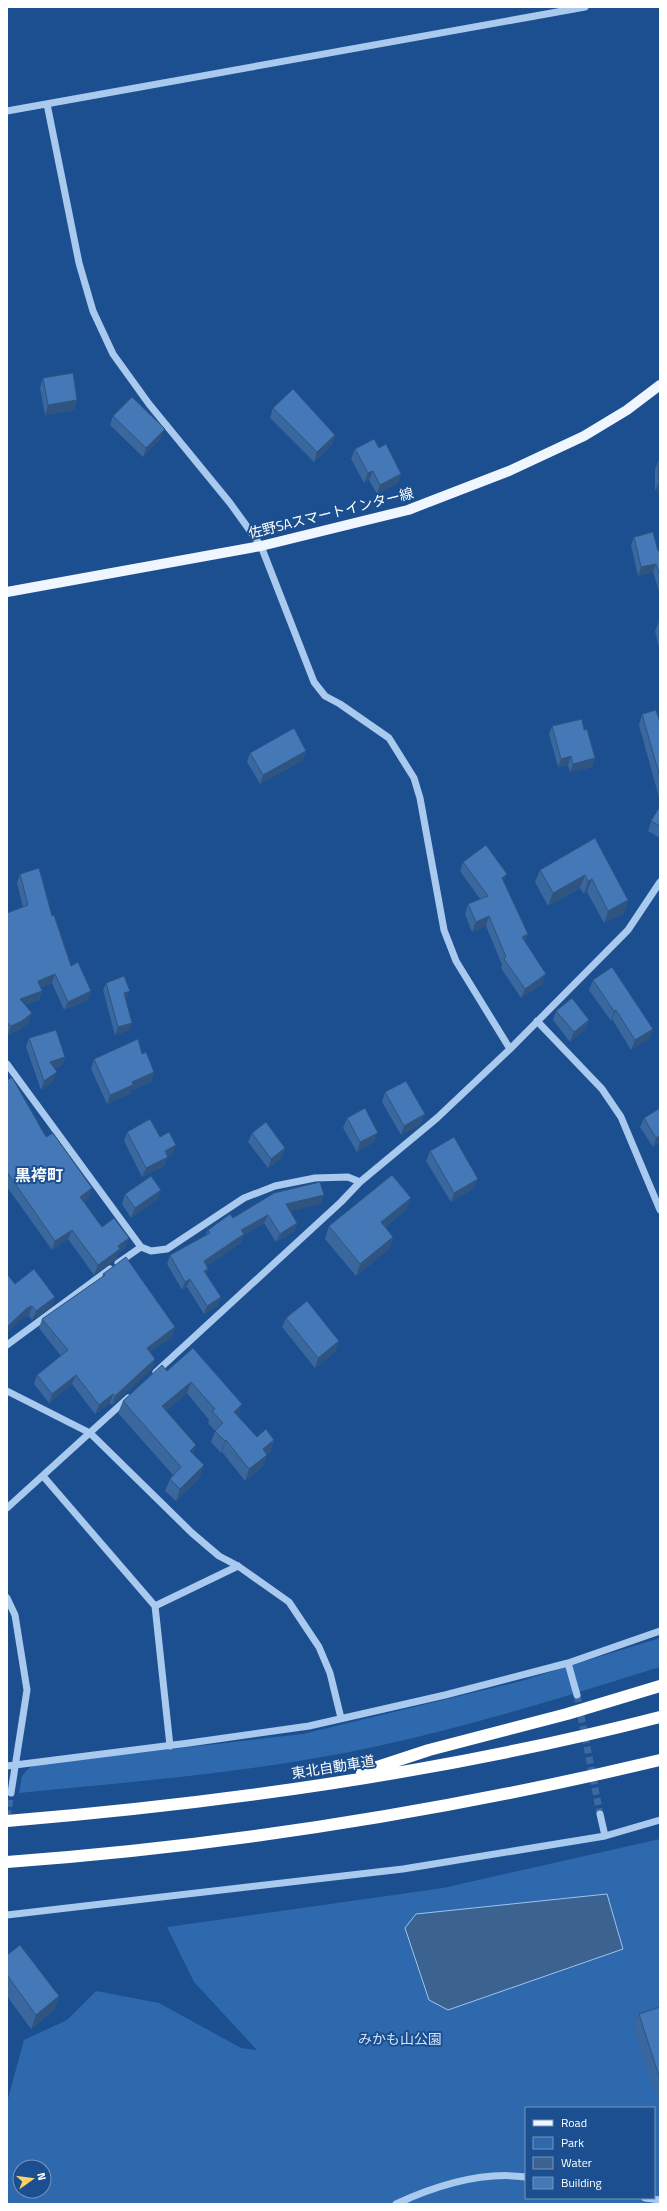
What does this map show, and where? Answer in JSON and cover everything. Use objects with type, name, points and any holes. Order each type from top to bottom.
[{"type":"highway","points":[[328,1783],[429,1750],[567,1714],[660,1686]]},
{"type":"highway","name":"東北自動車道","points":[[7,1821],[164,1806],[433,1767],[660,1717]]},
{"type":"highway","points":[[7,1862],[151,1848],[340,1823],[580,1779],[660,1760]]},
{"type":"main road","name":"佐野SAスマートインター線","points":[[7,592],[261,546],[408,510],[509,471],[584,436],[627,410],[660,385]]},
{"type":"street","points":[[7,111],[585,7]]},
{"type":"street","points":[[47,104],[79,263],[94,311],[113,354],[149,404],[230,503],[261,546],[314,682],[325,696],[340,704],[389,738],[414,778],[427,828],[444,930],[456,961],[510,1049]]},
{"type":"street","points":[[148,1379],[335,1208],[360,1182],[437,1118],[510,1049],[628,930],[660,882]]},
{"type":"street","points":[[537,1021],[606,1095],[621,1117],[656,1191],[656,1204],[660,1210]]},
{"type":"street","points":[[7,1064],[141,1247],[151,1251],[167,1249],[244,1198],[275,1186],[315,1178],[348,1177],[360,1182]]},
{"type":"street","points":[[7,1345],[141,1247]]},
{"type":"street","points":[[7,1508],[136,1390]]},
{"type":"street","points":[[7,1391],[90,1433],[192,1533],[219,1556],[238,1566],[288,1602],[308,1628],[319,1647],[330,1673],[341,1718]]},
{"type":"street","points":[[42,1476],[155,1606],[170,1746]]},
{"type":"street","points":[[155,1606],[238,1566]]},
{"type":"street","points":[[7,1598],[15,1615],[27,1690],[11,1794]]},
{"type":"street","points":[[7,1766],[170,1746],[309,1726],[444,1695],[568,1662],[660,1632]]},
{"type":"street","points":[[568,1662],[577,1696]]},
{"type":"street","points":[[600,1814],[605,1836]]},
{"type":"street","points":[[7,1915],[403,1869],[605,1836],[660,1820]]},
{"type":"street","points":[[396,2204],[458,2182],[508,2175],[525,2177]]},
{"type":"green space","points":[[660,1638],[660,1667],[520,1710],[414,1738],[289,1763],[154,1780],[19,1793],[22,1776],[32,1765],[303,1734],[521,1681]]},
{"type":"green space","name":"みかも山公園","points":[[660,1839],[660,2204],[7,2204],[7,2102],[24,2040],[67,2020],[96,1991],[159,2003],[241,2048],[257,2050],[194,1982],[167,1927],[443,1888]]},
{"type":"water","points":[[607,1894],[623,1949],[448,2010],[429,2000],[405,1928],[416,1914]]},
{"type":"building","points":[[73,373],[77,400],[48,405],[43,378]]},
{"type":"building","points":[[293,389],[335,435],[317,452],[273,408]]},
{"type":"building","points":[[132,397],[165,429],[146,448],[113,416]]},
{"type":"building","points":[[374,439],[379,448],[386,444],[401,474],[380,485],[373,471],[368,473],[355,449]]},
{"type":"building","points":[[658,461],[660,461],[660,481],[659,481]]},
{"type":"building","points":[[653,532],[658,551],[660,550],[660,576],[656,564],[641,567],[634,537]]},
{"type":"building","points":[[656,710],[660,723],[660,777],[642,714]]},
{"type":"building","points":[[582,719],[584,730],[587,729],[595,758],[573,764],[571,756],[561,759],[552,726]]},
{"type":"building","points":[[294,728],[306,751],[263,775],[250,753]]},
{"type":"building","points":[[660,806],[660,826],[651,821]]},
{"type":"building","points":[[595,838],[628,900],[608,911],[592,879],[588,881],[585,875],[553,893],[540,870]]},
{"type":"building","points":[[486,845],[507,874],[502,878],[528,934],[522,937],[546,974],[525,989],[504,959],[506,957],[489,916],[476,922],[468,904],[488,896],[463,862]]},
{"type":"building","points":[[39,868],[52,916],[54,915],[71,966],[78,962],[91,991],[68,1002],[55,974],[38,981],[42,991],[20,999],[32,1013],[22,1021],[11,1026],[7,1022],[7,913],[28,905],[20,874]]},
{"type":"building","points":[[612,967],[653,1029],[635,1040],[616,1010],[614,1011],[593,980]]},
{"type":"building","points":[[124,976],[130,991],[124,993],[132,1023],[118,1027],[106,983]]},
{"type":"building","points":[[572,998],[589,1020],[574,1032],[556,1011]]},
{"type":"building","points":[[56,1030],[65,1057],[50,1062],[57,1072],[44,1081],[29,1038]]},
{"type":"building","points":[[138,1039],[142,1054],[146,1052],[154,1072],[132,1082],[133,1085],[110,1095],[94,1059]]},
{"type":"building","points":[[12,1077],[46,1137],[53,1133],[92,1188],[80,1197],[102,1227],[114,1218],[129,1238],[118,1246],[120,1249],[98,1265],[72,1230],[55,1241],[7,1172],[7,1080]]},
{"type":"building","points":[[406,1081],[425,1114],[404,1126],[385,1092]]},
{"type":"building","points":[[365,1108],[378,1133],[360,1142],[347,1118]]},
{"type":"building","points":[[660,1108],[660,1135],[656,1138],[644,1118]]},
{"type":"building","points":[[150,1119],[160,1137],[169,1132],[176,1145],[165,1151],[168,1157],[146,1168],[127,1132]]},
{"type":"building","points":[[266,1122],[285,1148],[271,1159],[252,1133]]},
{"type":"building","points":[[454,1137],[478,1179],[454,1193],[430,1151]]},
{"type":"building","points":[[392,1175],[411,1198],[381,1222],[393,1237],[360,1264],[329,1226]]},
{"type":"building","points":[[151,1176],[161,1190],[135,1208],[125,1194]]},
{"type":"building","points":[[320,1182],[324,1195],[286,1204],[297,1223],[280,1234],[268,1215],[241,1230],[244,1234],[204,1261],[208,1269],[204,1271],[221,1297],[207,1306],[190,1279],[185,1282],[170,1255],[210,1233],[208,1230],[230,1214],[233,1218],[274,1193]]},
{"type":"building","points":[[126,1257],[175,1327],[147,1348],[155,1359],[115,1396],[113,1394],[99,1405],[76,1375],[52,1394],[37,1375],[68,1350],[42,1319],[105,1275],[103,1274]]},
{"type":"building","points":[[34,1269],[55,1297],[36,1311],[32,1306],[27,1308],[7,1327],[7,1274],[15,1284]]},
{"type":"building","points":[[307,1301],[339,1341],[318,1358],[286,1318]]},
{"type":"building","points":[[193,1348],[242,1404],[234,1412],[257,1437],[266,1429],[274,1440],[263,1449],[267,1455],[249,1469],[226,1440],[225,1441],[215,1431],[223,1423],[212,1411],[215,1409],[191,1382],[162,1406],[196,1445],[190,1451],[204,1465],[180,1489],[170,1479],[181,1467],[123,1401],[162,1365],[167,1371]]},
{"type":"building","points":[[20,1945],[59,1996],[36,2015],[7,1975],[7,1955]]},
{"type":"building","points":[[660,2007],[660,2079],[639,2014]]},
{"type":"tunnel","points":[[577,1695],[600,1814]]},
{"type":"tunnel","points":[[7,1817],[11,1793]]},
{"type":"district","name":"黒袴町","points":[[39,1175]]}]
